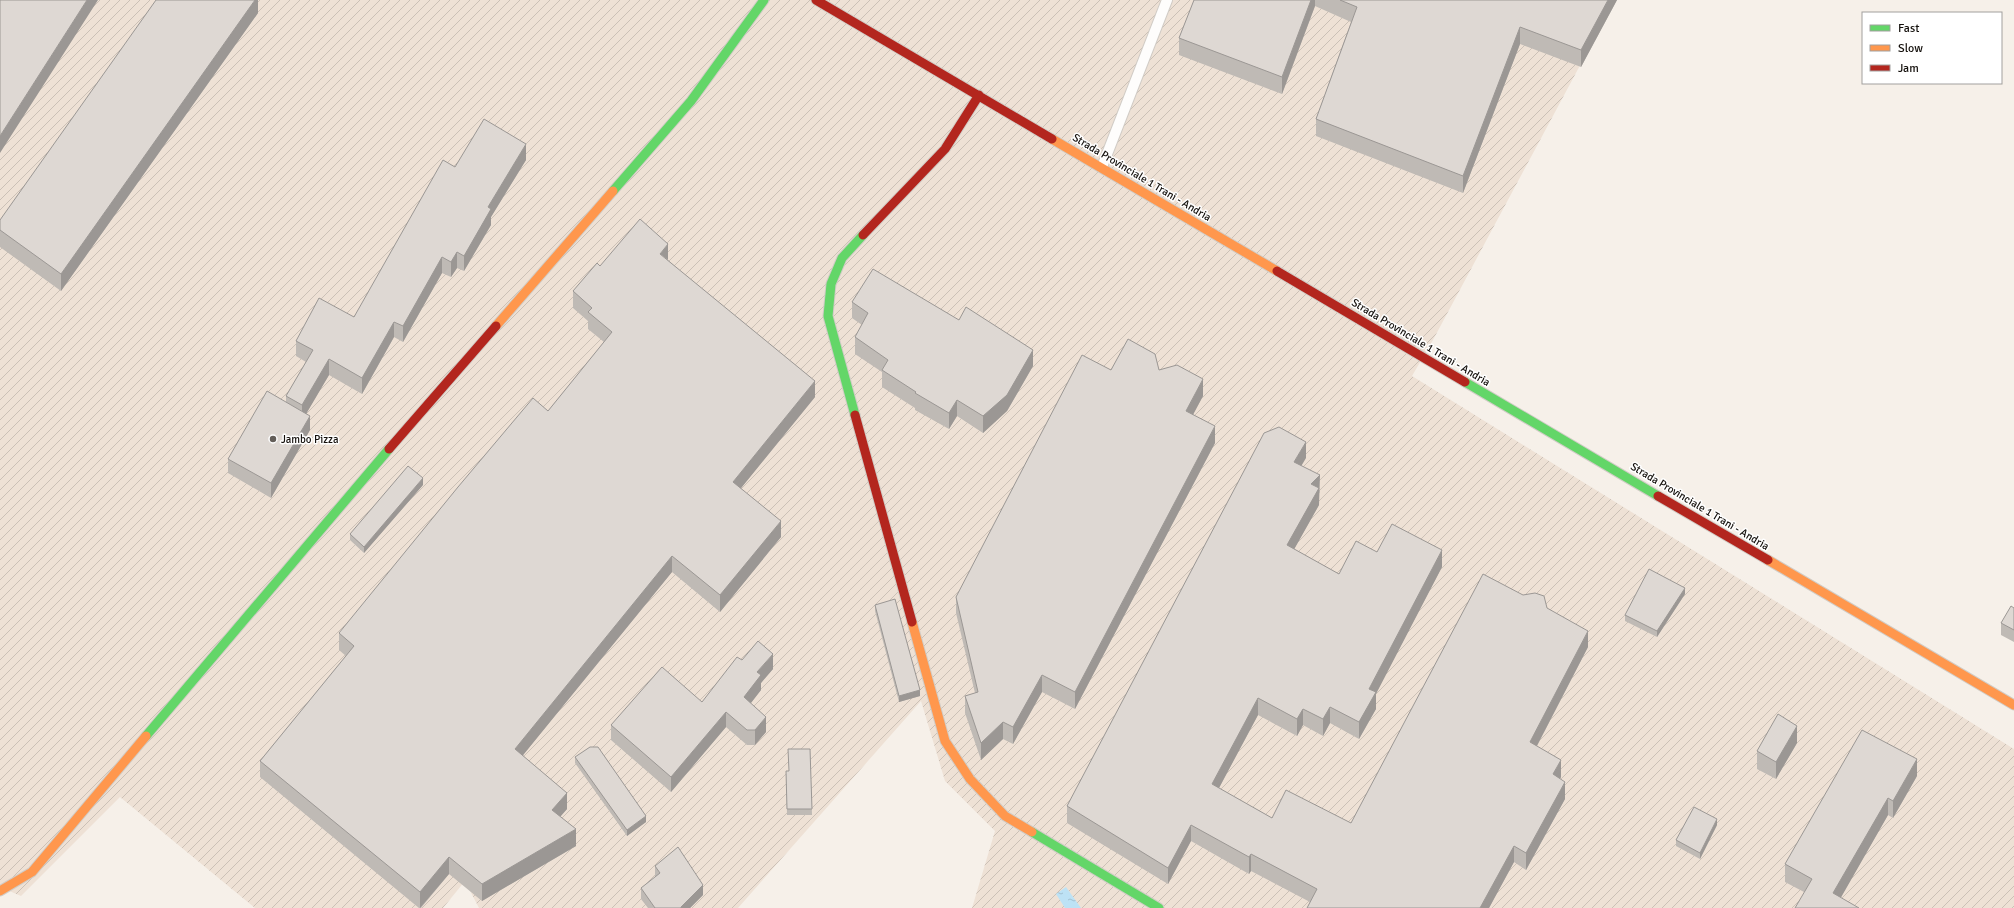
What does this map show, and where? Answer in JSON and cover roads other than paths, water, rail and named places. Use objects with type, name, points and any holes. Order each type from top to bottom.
[{"type":"street","points":[[0,891],[32,872],[340,506],[691,101],[764,0]]},
{"type":"street","name":"Strada Provinciale 1 Trani - Andria","points":[[816,0],[2014,705]]},
{"type":"street","points":[[979,95],[945,149],[842,258],[831,284],[828,316],[945,742],[970,780],[1005,816],[1159,908]]},
{"type":"lane","points":[[1102,167],[1167,0]]},
{"type":"water","points":[[1066,887],[1081,908],[1065,908],[1056,894]]},
{"type":"place","name":"Jambo Pizza","points":[[273,439]]}]
